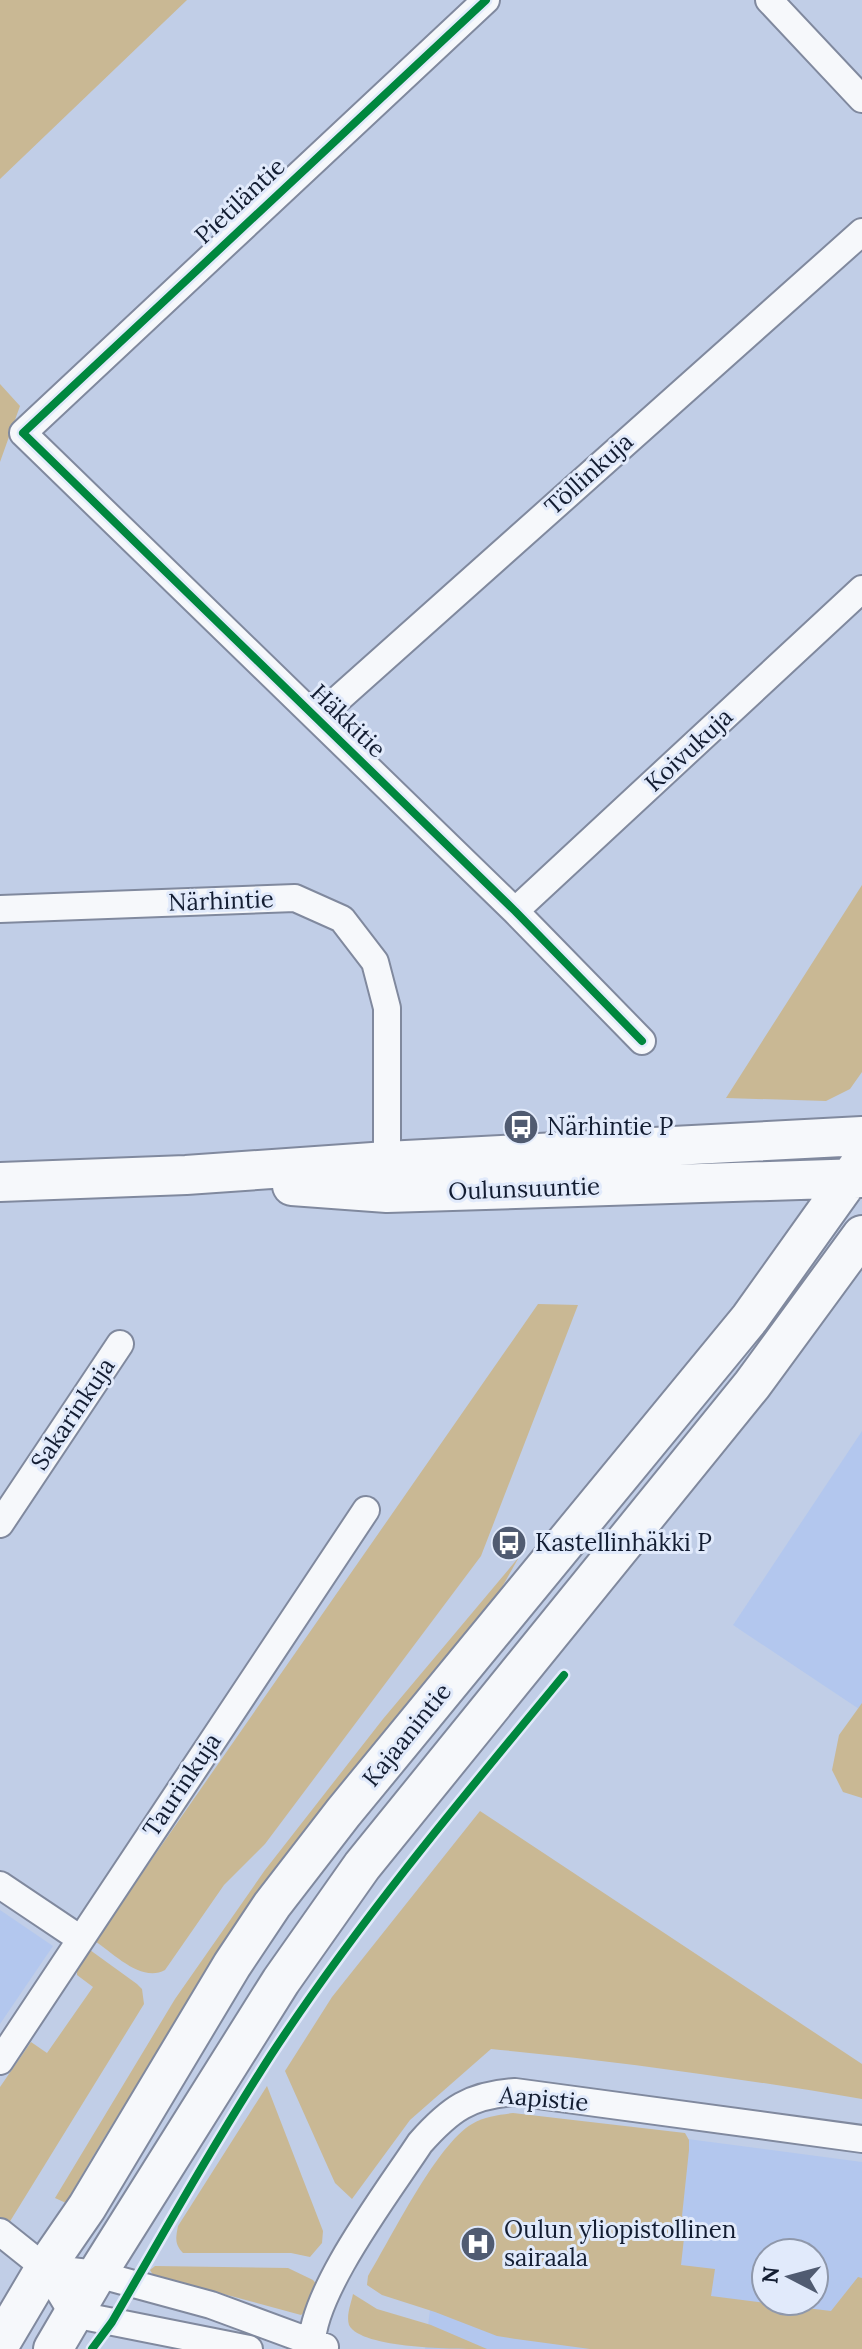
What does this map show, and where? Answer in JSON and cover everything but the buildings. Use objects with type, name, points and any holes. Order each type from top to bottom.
[{"type":"main road","name":"Oulunsuuntie","points":[[0,1182],[186,1175],[356,1192],[387,1177],[862,1136]]},
{"type":"main road","name":"Oulunsuuntie","points":[[387,1177],[858,1172]]},
{"type":"main road","name":"Kajaanintie","points":[[0,2344],[45,2268],[87,2207],[232,1965],[272,1905],[343,1813],[750,1318],[858,1172]]},
{"type":"main road","name":"Kajaanintie","points":[[53,2349],[281,1981],[362,1866],[752,1385],[862,1235]]},
{"type":"street","name":"Pietiläntie","points":[[23,433],[486,0]]},
{"type":"street","points":[[769,0],[862,99]]},
{"type":"street","name":"Töllinkuja","points":[[317,718],[862,232]]},
{"type":"street","name":"Häkkitie","points":[[23,433],[515,911],[642,1041]]},
{"type":"street","name":"Koivukuja","points":[[515,911],[862,589]]},
{"type":"street","name":"Närhintie","points":[[0,909],[295,898],[342,919],[375,962],[387,1008],[387,1177]]},
{"type":"street","name":"Sakarinkuja","points":[[0,1524],[120,1344]]},
{"type":"street","name":"Taurinkuja","points":[[0,2061],[366,1510]]},
{"type":"street","points":[[0,1885],[79,1938]]},
{"type":"street","name":"Aapistie","points":[[314,2347],[321,2304],[332,2280],[420,2143],[437,2123],[472,2099],[491,2093],[515,2092],[862,2139]]},
{"type":"street","points":[[0,2232],[45,2268],[73,2314],[249,2349]]},
{"type":"street","points":[[45,2268],[97,2274],[211,2305],[314,2347]]},
{"type":"shaded area","points":[[0,0],[187,0],[0,179]]},
{"type":"shaded area","points":[[0,384],[20,406],[0,462]]},
{"type":"shaded area","points":[[862,885],[862,1072],[850,1089],[826,1101],[726,1098]]},
{"type":"shaded area","points":[[538,1304],[578,1305],[481,1556],[265,1844],[224,1885],[165,1970],[147,1973],[128,1965],[95,1941]]},
{"type":"shaded area","points":[[862,1431],[862,1711],[733,1625]]},
{"type":"shaded area","points":[[519,1557],[497,1596],[216,1968],[113,2123],[66,2203],[55,2198],[175,1999],[265,1870],[383,1719]]},
{"type":"shaded area","points":[[862,1703],[862,1798],[843,1792],[832,1770],[839,1735]]},
{"type":"shaded area","points":[[480,1811],[862,2064],[862,2099],[677,2071],[491,2049],[410,2120],[352,2199],[335,2183],[285,2071],[332,1997]]},
{"type":"shaded area","points":[[0,1910],[53,1946],[0,2024]]},
{"type":"shaded area","points":[[90,1950],[142,1989],[144,2004],[9,2223],[0,2217],[0,2087],[31,2042],[47,2053],[93,1987],[77,1975],[77,1969]]},
{"type":"shaded area","points":[[267,2086],[323,2231],[322,2243],[310,2257],[291,2253],[183,2253],[177,2243],[178,2226]]},
{"type":"shaded area","points":[[513,2113],[685,2133],[689,2150],[682,2216],[686,2220],[681,2265],[715,2269],[711,2296],[750,2301],[750,2317],[830,2317],[830,2311],[858,2277],[862,2278],[862,2349],[590,2349],[497,2336],[382,2295],[367,2285],[368,2276],[402,2216],[444,2151],[472,2124]]},
{"type":"shaded area","points":[[512,2116],[862,2162],[862,2349],[425,2349],[449,2163]]},
{"type":"shaded area","points":[[155,2266],[288,2268],[313,2280],[319,2287],[311,2307],[301,2315],[153,2275],[150,2270]]},
{"type":"shaded area","points":[[353,2294],[377,2309],[431,2325],[487,2349],[411,2346],[371,2339],[357,2333],[349,2325],[348,2313]]},
{"type":"cycle path","points":[[486,0],[23,433],[515,911],[642,1041]]},
{"type":"cycle path","points":[[92,2349],[112,2322],[250,2088],[305,2005],[412,1861],[564,1675]]},
{"type":"place","name":"Närhintie P","points":[[521,1127]]},
{"type":"place","name":"Kastellinhäkki P","points":[[509,1543]]},
{"type":"place","name":"Oulun yliopistollinen sairaala","points":[[478,2244]]}]
